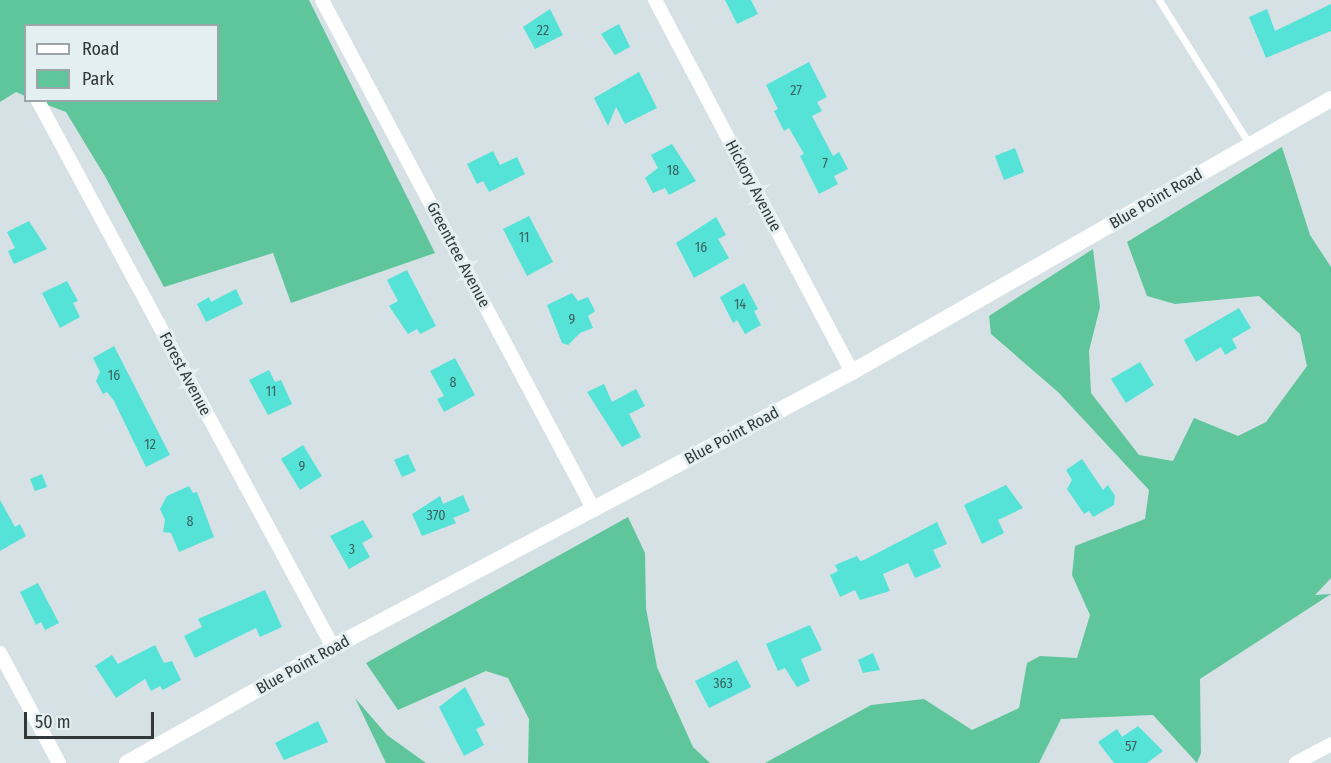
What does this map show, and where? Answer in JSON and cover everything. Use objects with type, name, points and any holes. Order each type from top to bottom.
[{"type":"street","name":"Greentree Avenue","points":[[322,0],[594,510]]},
{"type":"street","name":"Hickory Avenue","points":[[655,0],[852,372]]},
{"type":"street","name":"Blue Point Road","points":[[127,763],[333,648],[852,372],[1331,99]]},
{"type":"street","name":"Forest Avenue","points":[[39,102],[333,648]]},
{"type":"street","points":[[0,653],[59,763]]},
{"type":"street","points":[[1296,763],[1331,744]]},
{"type":"lane","points":[[1159,0],[1250,145]]},
{"type":"green space","points":[[0,0],[309,0],[435,253],[291,303],[273,253],[164,287],[106,178],[66,112],[40,102],[219,102],[219,24],[24,24],[24,96],[16,92],[0,102]]},
{"type":"green space","points":[[1282,147],[1310,235],[1331,267],[1331,578],[1315,595],[1331,594],[1200,679],[1201,753],[1197,763],[1153,715],[1061,719],[1039,763],[765,763],[871,705],[924,699],[972,730],[1019,708],[1027,663],[1040,656],[1077,658],[1090,615],[1072,575],[1075,546],[1145,519],[1149,490],[1058,392],[991,334],[989,316],[1093,249],[1100,307],[1089,351],[1091,393],[1139,455],[1173,461],[1194,418],[1238,436],[1266,422],[1307,366],[1300,334],[1259,296],[1175,304],[1147,296],[1127,242]]},
{"type":"green space","points":[[628,517],[645,553],[646,608],[657,667],[693,747],[710,763],[528,763],[529,719],[508,678],[486,671],[398,710],[366,663]]},
{"type":"green space","points":[[355,698],[387,735],[426,763],[386,763]]},
{"type":"building","points":[[725,0],[751,0],[758,14],[737,24]]},
{"type":"building","points":[[1331,4],[1331,31],[1266,58],[1249,17],[1267,9],[1275,31]]},
{"type":"building","points":[[550,9],[563,35],[535,49],[523,27]]},
{"type":"building","points":[[619,24],[630,47],[615,55],[601,34]]},
{"type":"building","points":[[809,62],[827,97],[817,102],[822,111],[812,116],[833,156],[839,152],[848,169],[834,176],[838,184],[819,194],[800,156],[804,154],[789,128],[784,131],[774,111],[778,109],[766,85]]},
{"type":"building","points":[[639,72],[657,108],[625,124],[616,107],[608,126],[594,98]]},
{"type":"building","points":[[672,144],[696,181],[669,195],[665,188],[653,193],[645,178],[658,168],[651,155]]},
{"type":"building","points":[[1015,148],[1024,172],[1004,180],[995,156]]},
{"type":"building","points":[[493,151],[500,165],[517,157],[525,174],[489,192],[483,181],[477,184],[467,164]]},
{"type":"building","points":[[529,216],[553,262],[527,276],[503,229]]},
{"type":"building","points":[[716,217],[726,235],[718,239],[729,258],[694,278],[676,243]]},
{"type":"building","points":[[29,221],[47,249],[14,264],[8,251],[15,248],[7,232]]},
{"type":"building","points":[[407,270],[436,326],[420,334],[417,329],[408,334],[389,306],[398,301],[387,280]]},
{"type":"building","points":[[67,281],[78,301],[73,303],[80,317],[60,328],[42,293]]},
{"type":"building","points":[[744,283],[758,309],[754,311],[761,325],[745,334],[737,320],[733,323],[720,297]]},
{"type":"building","points":[[236,289],[243,304],[206,322],[197,304],[209,297],[211,302]]},
{"type":"building","points":[[572,293],[578,301],[588,297],[595,311],[588,316],[593,328],[580,333],[568,345],[562,343],[547,305]]},
{"type":"building","points":[[1239,308],[1251,328],[1232,339],[1237,348],[1225,355],[1221,347],[1196,362],[1184,340]]},
{"type":"building","points":[[114,346],[170,455],[146,467],[114,401],[107,392],[103,394],[96,381],[100,372],[93,358]]},
{"type":"building","points":[[455,358],[475,395],[444,412],[437,399],[444,396],[430,371]]},
{"type":"building","points":[[1140,362],[1154,385],[1126,403],[1111,379]]},
{"type":"building","points":[[269,370],[275,382],[281,380],[292,404],[268,415],[249,380]]},
{"type":"building","points":[[604,384],[612,402],[636,389],[645,406],[629,414],[641,437],[622,447],[587,392]]},
{"type":"building","points":[[303,445],[322,476],[300,490],[281,459]]},
{"type":"building","points":[[408,454],[416,471],[402,477],[394,460]]},
{"type":"building","points":[[1082,459],[1103,490],[1108,485],[1115,496],[1114,505],[1093,517],[1089,511],[1084,514],[1067,489],[1072,480],[1066,470]]},
{"type":"building","points":[[42,474],[47,487],[35,491],[30,479]]},
{"type":"building","points":[[1006,485],[1023,508],[998,520],[1004,533],[982,544],[964,505]]},
{"type":"building","points":[[189,486],[193,493],[197,492],[214,537],[179,552],[171,533],[163,532],[165,520],[160,509],[167,496]]},
{"type":"building","points":[[463,495],[470,511],[453,518],[456,523],[422,536],[412,514],[440,496],[443,504]]},
{"type":"building","points":[[0,500],[15,527],[20,524],[26,536],[0,551]]},
{"type":"building","points":[[363,520],[373,537],[362,543],[370,557],[349,569],[330,536]]},
{"type":"building","points":[[937,522],[947,544],[933,550],[941,567],[915,578],[908,563],[883,574],[890,591],[860,600],[855,590],[840,597],[830,575],[838,571],[835,565],[857,556],[860,561],[864,560]]},
{"type":"building","points":[[38,583],[59,623],[45,630],[41,622],[36,625],[20,592]]},
{"type":"building","points":[[265,590],[282,627],[260,637],[256,628],[195,658],[184,636],[202,627],[198,619]]},
{"type":"building","points":[[810,625],[822,650],[801,659],[810,681],[797,687],[785,668],[778,671],[766,644]]},
{"type":"building","points":[[155,645],[164,663],[172,661],[181,680],[163,690],[160,686],[151,691],[145,679],[116,698],[95,666],[112,655],[118,664]]},
{"type":"building","points":[[873,653],[880,670],[863,673],[858,660]]},
{"type":"building","points":[[737,660],[751,687],[709,708],[695,681]]},
{"type":"building","points":[[465,687],[485,725],[476,729],[484,745],[464,756],[439,707]]},
{"type":"building","points":[[318,721],[328,742],[284,760],[275,743]]},
{"type":"building","points":[[1138,726],[1163,751],[1147,763],[1114,763],[1098,742],[1117,729],[1122,737]]}]
